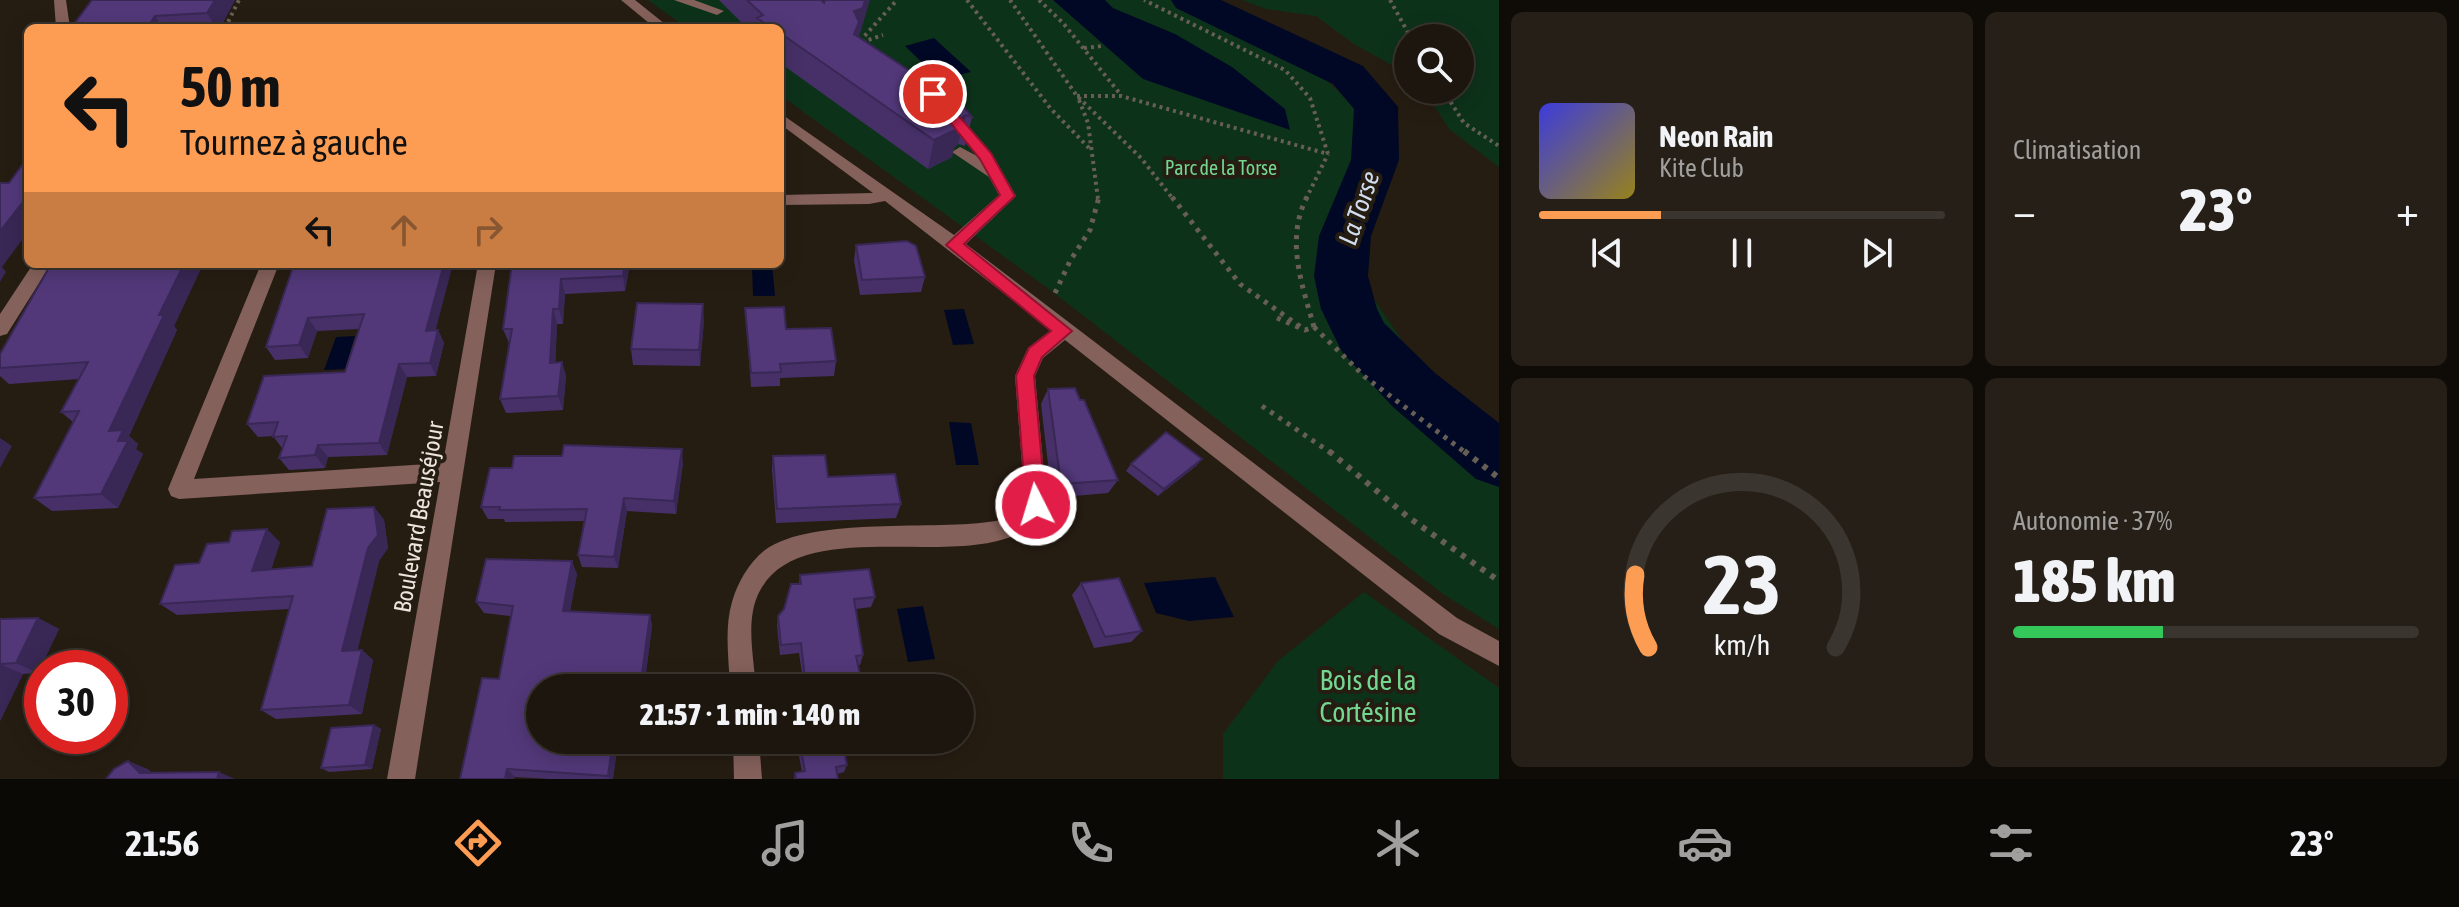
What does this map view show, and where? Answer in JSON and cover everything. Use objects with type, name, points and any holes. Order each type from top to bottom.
[{"type":"street","points":[[60,0],[63,24]]},
{"type":"street","points":[[627,0],[658,24]]},
{"type":"street","points":[[680,0],[717,11]]},
{"type":"street","points":[[942,105],[986,157],[1008,196],[954,245]]},
{"type":"street","points":[[784,120],[954,245],[1448,626],[1499,654]]},
{"type":"street","points":[[960,152],[997,177]]},
{"type":"street","points":[[784,200],[869,199],[888,195]]},
{"type":"street","points":[[0,329],[39,268]]},
{"type":"street","points":[[268,268],[179,489],[452,472]]},
{"type":"street","name":"Boulevard Beauséjour","points":[[401,779],[486,268]]},
{"type":"street","points":[[743,674],[744,600],[760,571],[775,555],[805,543],[977,534],[1002,530],[1024,521],[1036,505],[1025,376],[1035,353],[1063,331]]},
{"type":"street","points":[[747,754],[748,779]]},
{"type":"path","points":[[227,24],[239,0]]},
{"type":"path","points":[[883,35],[859,43],[897,0]]},
{"type":"path","points":[[967,0],[1051,109],[1093,152]]},
{"type":"path","points":[[1010,0],[1077,96],[1141,158],[1240,284],[1305,330]]},
{"type":"path","points":[[1039,0],[1084,48],[1121,96]]},
{"type":"path","points":[[1144,0],[1285,70],[1310,98],[1328,154],[1299,212],[1296,265],[1314,327],[1365,377],[1499,478]]},
{"type":"path","points":[[1390,0],[1403,24]]},
{"type":"path","points":[[1084,48],[1102,46]]},
{"type":"path","points":[[1045,317],[1070,261],[1090,230],[1099,197],[1088,123],[1077,96]]},
{"type":"path","points":[[1077,96],[1121,96],[1328,154]]},
{"type":"path","points":[[1452,104],[1464,123],[1499,146]]},
{"type":"path","points":[[1277,318],[1305,330],[1314,327]]},
{"type":"path","points":[[1262,406],[1337,457],[1408,517],[1499,581]]},
{"type":"green space","name":"Parc de la Torse","points":[[648,0],[1171,0],[1283,41],[1380,129],[1375,160],[1337,244],[1434,388],[1499,441],[1499,629],[1443,594],[1049,289],[784,98],[784,24],[681,24]]},
{"type":"green space","points":[[1242,0],[1499,0],[1499,167],[1449,129],[1433,104],[1474,104],[1474,24],[1394,24],[1394,66],[1354,44],[1316,16],[1266,9]]},
{"type":"green space","name":"Bois de la Cortésine","points":[[1364,592],[1499,688],[1499,779],[1223,779],[1223,734],[1278,661]]},
{"type":"water","points":[[1053,0],[1105,0],[1113,8],[1175,34],[1232,67],[1285,109],[1290,130],[1143,79]]},
{"type":"water","points":[[934,38],[971,72],[940,80],[905,46]]},
{"type":"water","points":[[752,268],[772,268],[775,296],[753,296]]},
{"type":"water","points":[[964,309],[974,344],[953,345],[944,310]]},
{"type":"water","points":[[355,336],[345,369],[324,370],[336,337]]},
{"type":"water","points":[[949,422],[971,423],[979,465],[956,465]]},
{"type":"water","points":[[1215,577],[1234,617],[1189,621],[1156,613],[1144,583]]},
{"type":"water","points":[[923,606],[935,659],[908,662],[897,609]]},
{"type":"building","points":[[92,0],[215,0],[207,13],[155,16],[150,24],[74,24]]},
{"type":"building","points":[[747,0],[821,0],[824,3],[825,0],[865,0],[863,8],[854,11],[859,22],[854,34],[963,106],[972,117],[966,115],[956,122],[959,128],[934,140],[784,36],[784,24],[766,24],[757,18],[763,15]]},
{"type":"building","points":[[24,162],[24,202],[0,231],[0,183],[9,183]]},
{"type":"building","points":[[907,241],[916,246],[925,277],[862,280],[856,245]]},
{"type":"building","points":[[49,268],[182,268],[159,315],[164,315],[109,431],[123,430],[118,441],[128,441],[101,494],[34,498],[79,411],[61,412],[88,362],[0,368],[0,354]]},
{"type":"building","points":[[293,268],[443,268],[426,331],[438,330],[430,363],[399,364],[379,443],[318,445],[315,455],[279,458],[287,436],[273,437],[278,422],[247,424],[264,376],[345,372],[364,314],[308,318],[299,345],[266,347]]},
{"type":"building","points":[[511,268],[624,268],[623,276],[561,279],[559,309],[553,309],[550,363],[562,362],[558,396],[500,399],[512,329],[503,329]]},
{"type":"building","points":[[637,303],[703,304],[699,350],[631,349]]},
{"type":"building","points":[[784,307],[786,329],[831,328],[836,361],[780,364],[781,372],[751,373],[745,308]]},
{"type":"building","points":[[1075,388],[1080,400],[1084,400],[1118,480],[1061,484],[1048,389]]},
{"type":"building","points":[[1166,432],[1202,459],[1164,489],[1131,464]]},
{"type":"building","points":[[564,445],[682,449],[674,501],[624,498],[614,557],[578,555],[587,509],[499,510],[500,507],[481,507],[490,468],[512,468],[514,456],[562,456]]},
{"type":"building","points":[[825,455],[828,477],[895,474],[901,504],[777,509],[773,456]]},
{"type":"building","points":[[374,507],[378,535],[368,548],[342,651],[362,650],[349,705],[261,710],[293,596],[160,604],[175,565],[199,563],[207,544],[229,542],[232,531],[267,529],[252,571],[312,566],[327,509]]},
{"type":"building","points":[[486,559],[572,561],[563,611],[650,615],[642,674],[526,674],[526,754],[611,754],[608,776],[507,769],[505,779],[460,779],[482,678],[499,679],[513,606],[476,602]]},
{"type":"building","points":[[869,569],[875,597],[854,599],[863,655],[856,656],[860,674],[804,674],[801,643],[781,645],[778,616],[784,609],[791,584],[801,584],[800,575]]},
{"type":"building","points":[[1119,578],[1142,631],[1105,637],[1081,583]]},
{"type":"building","points":[[38,618],[16,663],[0,664],[0,619]]},
{"type":"building","points":[[374,725],[365,765],[321,768],[331,728]]},
{"type":"building","points":[[802,754],[845,754],[847,765],[836,767],[838,779],[796,779],[795,773],[805,771]]},
{"type":"building","points":[[128,761],[140,773],[219,772],[217,779],[106,779],[114,769]]},
{"type":"waterway","name":"La Torse","points":[[1190,0],[1348,75],[1376,107],[1375,160],[1345,236],[1341,276],[1349,309],[1362,337],[1414,390],[1499,460]]},
{"type":"route","points":[[933,94],[986,157],[1008,196],[954,245],[1063,331],[1035,353],[1025,376],[1036,505]]}]
